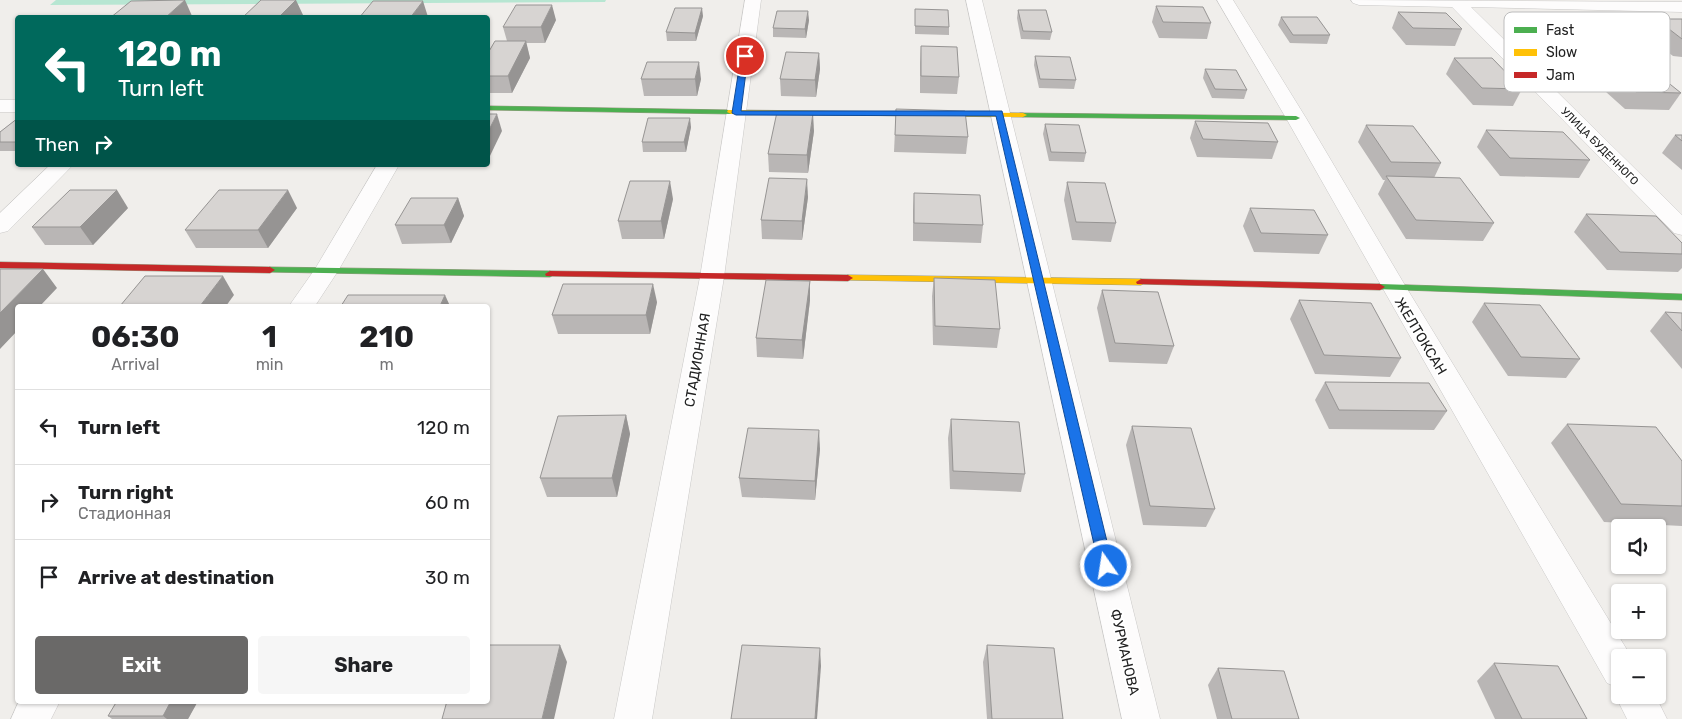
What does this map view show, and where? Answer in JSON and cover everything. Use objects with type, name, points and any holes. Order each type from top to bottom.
[{"type":"street","name":"СТАДИОННАЯ","points":[[633,719],[712,277],[753,0]]},
{"type":"street","name":"ФУРМАНОВА","points":[[974,0],[1141,719]]},
{"type":"street","name":"ЖЕЛТОКСАН","points":[[1225,0],[1296,118],[1392,287],[1611,656]]},
{"type":"street","points":[[1358,0],[1682,7]]},
{"type":"street","name":"УЛИЦА БУДЕННОГО","points":[[1456,2],[1504,50]]},
{"type":"street","name":"УЛИЦА БУДЕННОГО","points":[[1546,92],[1682,228]]},
{"type":"street","points":[[0,106],[15,106]]},
{"type":"street","points":[[490,108],[736,113],[999,113],[1296,118]]},
{"type":"street","points":[[0,226],[60,167]]},
{"type":"street","points":[[303,304],[326,271],[387,167]]},
{"type":"street","points":[[0,265],[712,277],[1040,280],[1392,287],[1682,298]]},
{"type":"street","points":[[30,719],[39,704]]},
{"type":"street","points":[[1639,704],[1648,719]]},
{"type":"green space","points":[[56,0],[606,0],[605,2],[50,5]]},
{"type":"building","points":[[185,0],[168,15],[114,15],[131,1]]},
{"type":"building","points":[[261,0],[296,0],[281,15],[245,15]]},
{"type":"building","points":[[373,1],[423,1],[412,15],[361,15]]},
{"type":"building","points":[[516,5],[552,5],[541,27],[503,27]]},
{"type":"building","points":[[1156,6],[1203,7],[1211,23],[1163,22]]},
{"type":"building","points":[[675,8],[702,8],[695,33],[666,32]]},
{"type":"building","points":[[915,9],[948,10],[949,27],[915,26]]},
{"type":"building","points":[[1018,10],[1046,10],[1052,32],[1023,31]]},
{"type":"building","points":[[777,11],[808,11],[805,29],[773,28]]},
{"type":"building","points":[[1398,12],[1446,13],[1462,29],[1413,28]]},
{"type":"building","points":[[1281,17],[1317,17],[1330,35],[1293,35]]},
{"type":"building","points":[[1670,19],[1682,19],[1682,39],[1670,30]]},
{"type":"building","points":[[495,41],[526,41],[508,76],[490,76],[490,50]]},
{"type":"building","points":[[921,46],[957,47],[959,77],[921,76]]},
{"type":"building","points":[[786,52],[819,53],[815,80],[780,79]]},
{"type":"building","points":[[1035,56],[1070,57],[1076,80],[1040,79]]},
{"type":"building","points":[[1454,58],[1492,58],[1504,70],[1504,89],[1482,88]]},
{"type":"building","points":[[647,62],[699,62],[695,79],[641,79]]},
{"type":"building","points":[[1205,69],[1236,70],[1247,90],[1215,89]]},
{"type":"building","points":[[1670,84],[1681,93],[1636,92],[1670,92]]},
{"type":"building","points":[[896,109],[965,111],[968,137],[895,135]]},
{"type":"building","points":[[777,112],[813,113],[807,155],[768,154]]},
{"type":"building","points":[[490,114],[497,114],[490,128]]},
{"type":"building","points":[[648,118],[690,118],[684,142],[642,142]]},
{"type":"building","points":[[15,120],[15,142],[0,142],[0,132]]},
{"type":"building","points":[[1195,121],[1268,123],[1278,142],[1203,139]]},
{"type":"building","points":[[1045,124],[1079,125],[1086,153],[1051,152]]},
{"type":"building","points":[[1366,125],[1413,126],[1441,163],[1391,162]]},
{"type":"building","points":[[1486,130],[1563,132],[1590,160],[1510,158]]},
{"type":"building","points":[[1675,135],[1682,135],[1682,141]]},
{"type":"building","points":[[1386,176],[1460,178],[1494,223],[1416,220]]},
{"type":"building","points":[[769,178],[807,179],[802,221],[761,220]]},
{"type":"building","points":[[630,181],[670,181],[661,221],[618,221]]},
{"type":"building","points":[[1067,182],[1105,183],[1116,223],[1076,222]]},
{"type":"building","points":[[70,190],[117,190],[80,227],[32,227]]},
{"type":"building","points":[[219,190],[288,190],[258,230],[185,230]]},
{"type":"building","points":[[914,193],[980,195],[983,225],[914,223]]},
{"type":"building","points":[[411,198],[458,198],[444,225],[395,225]]},
{"type":"building","points":[[1250,208],[1314,210],[1328,235],[1261,233]]},
{"type":"building","points":[[1586,214],[1656,216],[1682,243],[1682,254],[1620,252]]},
{"type":"building","points":[[0,269],[43,269],[0,313]]},
{"type":"building","points":[[145,276],[223,276],[202,304],[122,304]]},
{"type":"building","points":[[934,278],[995,280],[1000,329],[935,326]]},
{"type":"building","points":[[766,280],[810,281],[802,340],[756,338]]},
{"type":"building","points":[[563,284],[653,284],[646,315],[552,315]]},
{"type":"building","points":[[1102,290],[1158,292],[1174,346],[1115,343]]},
{"type":"building","points":[[348,295],[445,295],[441,304],[342,304]]},
{"type":"building","points":[[1299,300],[1371,303],[1401,358],[1324,355]]},
{"type":"building","points":[[1484,303],[1540,305],[1580,359],[1521,357]]},
{"type":"building","points":[[1665,312],[1682,313],[1682,331]]},
{"type":"building","points":[[1325,382],[1429,383],[1447,411],[1339,410]]},
{"type":"building","points":[[626,415],[612,478],[540,478],[558,416]]},
{"type":"building","points":[[951,419],[1019,422],[1025,474],[953,471]]},
{"type":"building","points":[[1567,424],[1656,427],[1682,461],[1682,506],[1621,504]]},
{"type":"building","points":[[1132,426],[1191,428],[1215,509],[1150,506]]},
{"type":"building","points":[[748,428],[819,430],[815,481],[739,478]]},
{"type":"building","points":[[490,645],[560,645],[542,719],[442,719],[446,704],[490,704]]},
{"type":"building","points":[[742,645],[820,648],[815,719],[731,719]]},
{"type":"building","points":[[987,645],[1054,648],[1063,719],[992,719]]},
{"type":"building","points":[[1494,663],[1558,666],[1587,719],[1522,719]]},
{"type":"building","points":[[1218,668],[1284,671],[1299,719],[1232,719]]},
{"type":"building","points":[[115,704],[169,704],[163,716],[108,716]]},
{"type":"traffic: fast","points":[[490,108],[731,112]]},
{"type":"traffic: fast","points":[[1023,115],[1296,118]]},
{"type":"traffic: fast","points":[[270,270],[550,274]]},
{"type":"traffic: fast","points":[[1380,287],[1682,297]]},
{"type":"traffic: slow","points":[[731,112],[1023,115]]},
{"type":"traffic: slow","points":[[848,278],[1141,282]]},
{"type":"traffic: jam","points":[[0,265],[270,270]]},
{"type":"traffic: jam","points":[[550,274],[848,278]]},
{"type":"traffic: jam","points":[[1141,282],[1380,287]]},
{"type":"route","points":[[745,56],[736,113],[999,113],[1040,280],[1106,566]]}]
